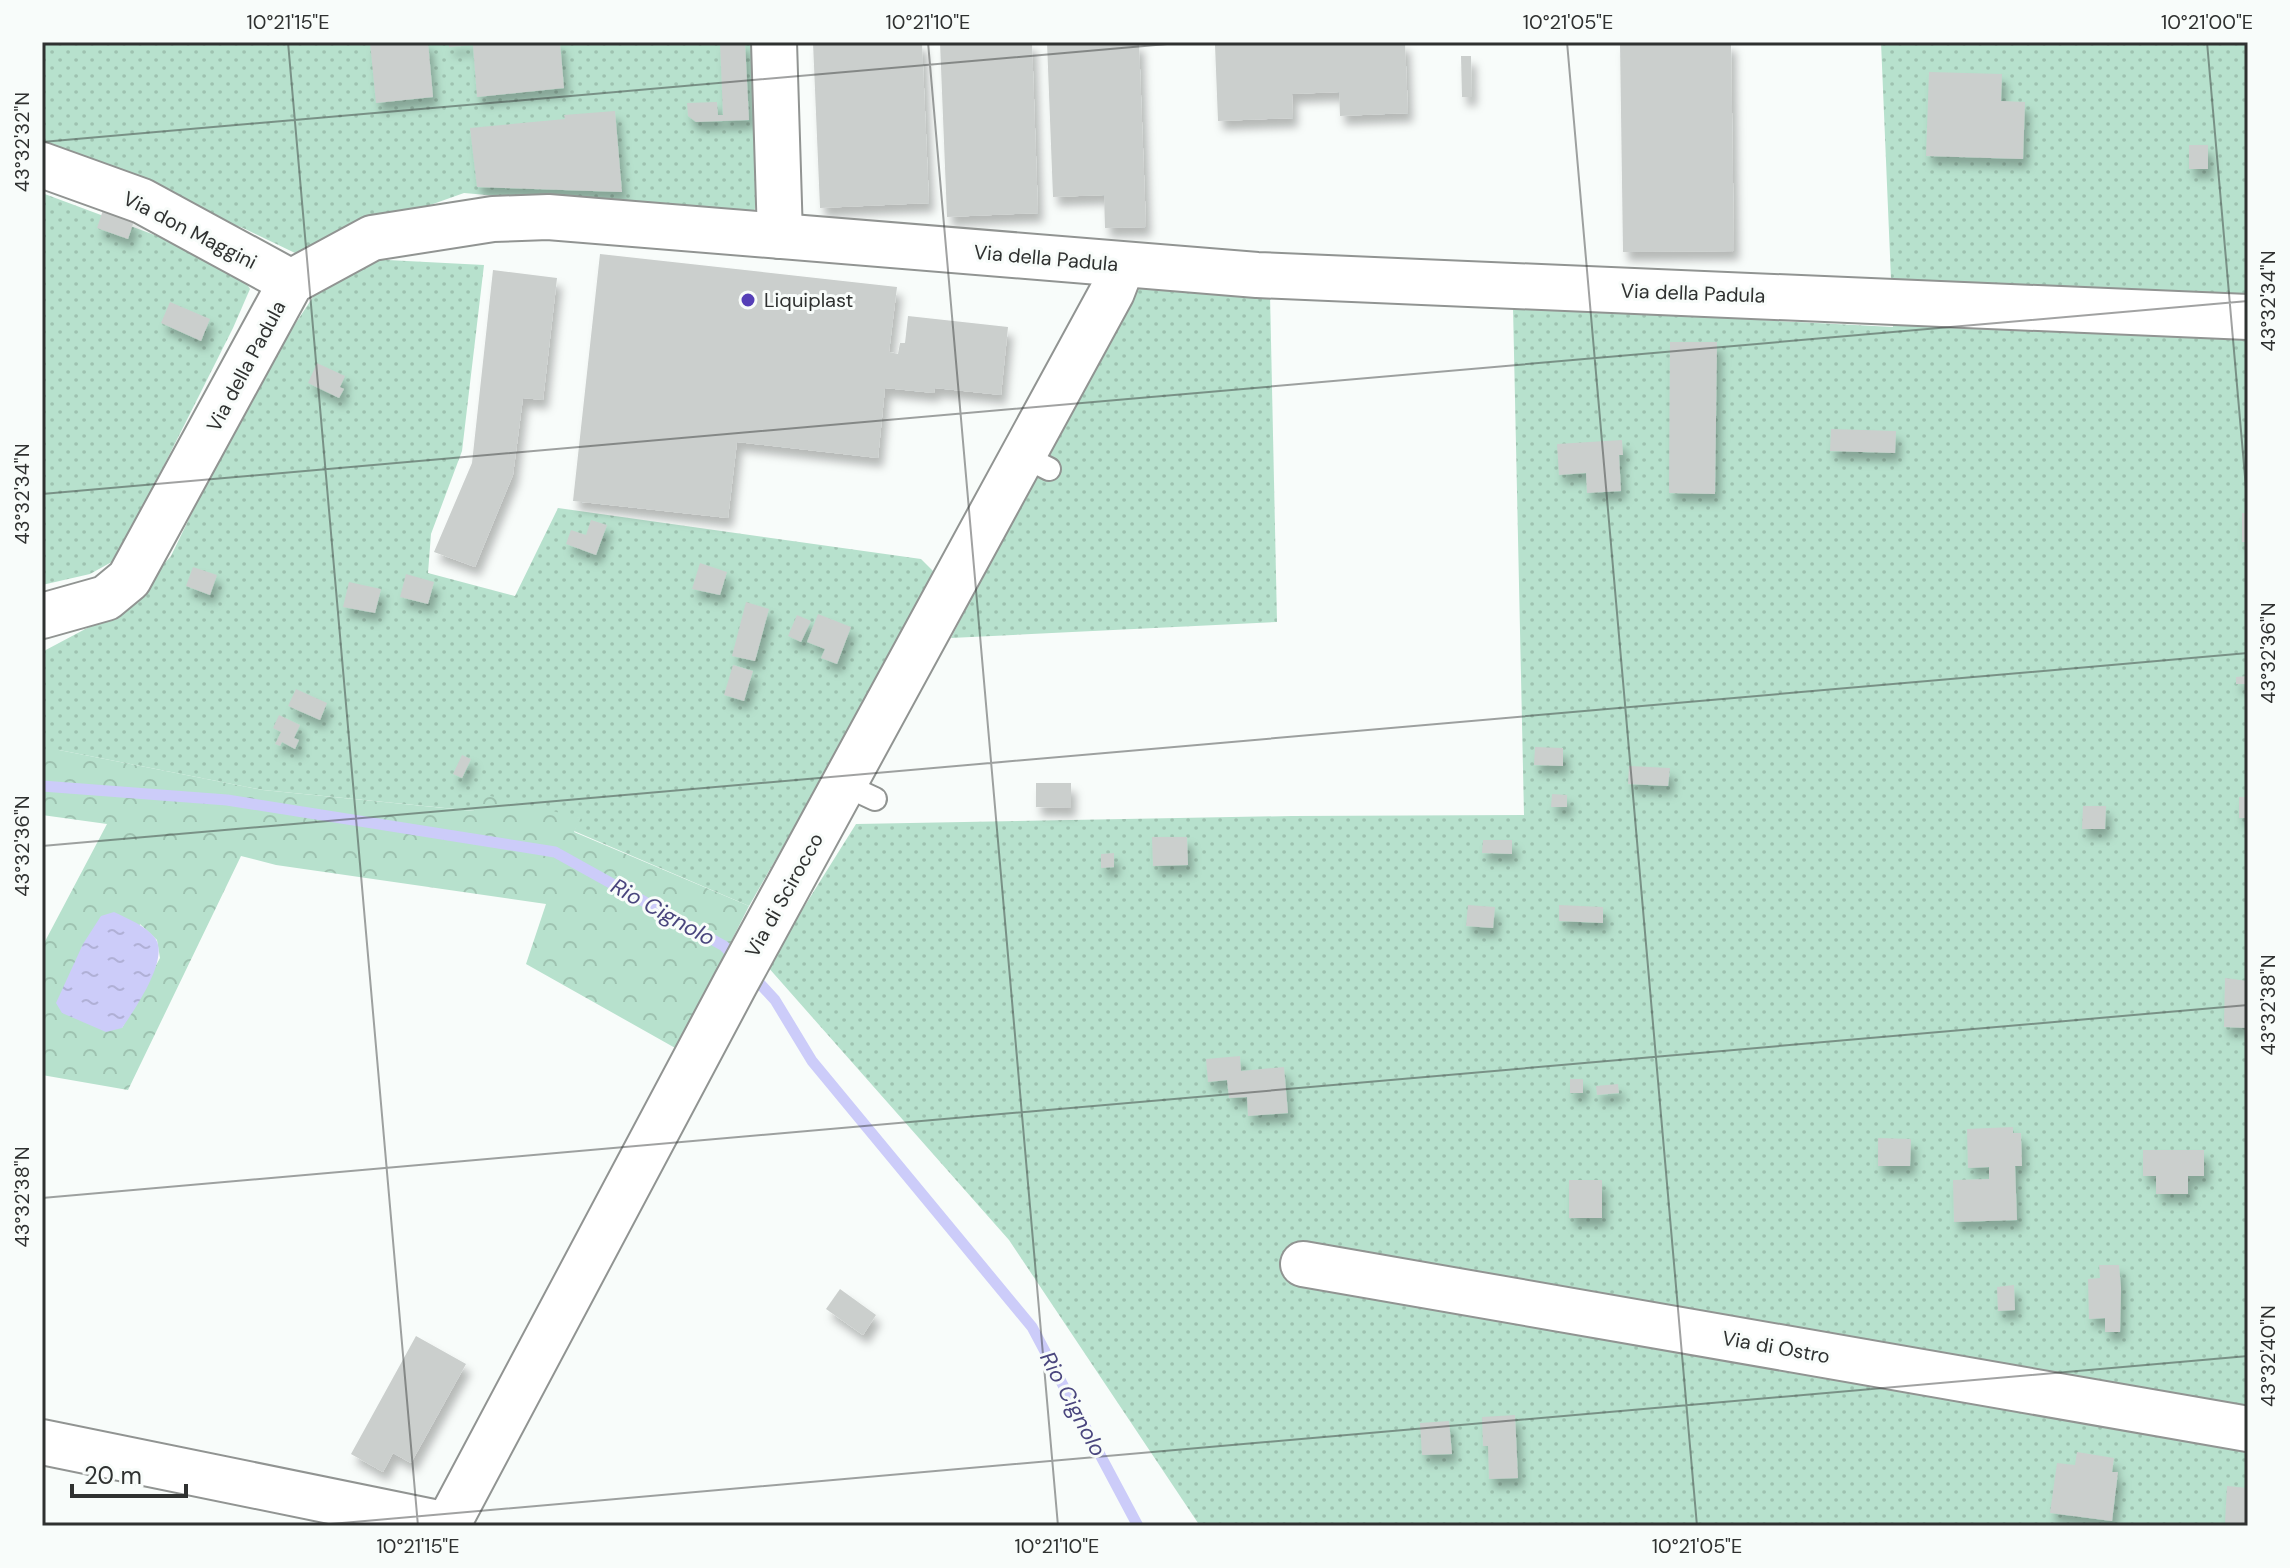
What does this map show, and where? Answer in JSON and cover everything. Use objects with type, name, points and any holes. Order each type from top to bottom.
[{"type":"street","points":[[774,42],[780,236]]},
{"type":"street","name":"Via don Maggini","points":[[42,165],[142,201],[291,282]]},
{"type":"street","name":"Via della Padula","points":[[42,616],[106,598],[129,579],[291,282],[372,238],[493,219],[548,217],[1122,266],[1273,275],[2248,317]]},
{"type":"street","name":"Via di Scirocco","points":[[454,1524],[757,944],[860,792],[950,560],[1035,462],[1122,266]]},
{"type":"street","name":"Via di Ostro","points":[[1303,1264],[2248,1429]]},
{"type":"street","points":[[42,1442],[454,1524]]},
{"type":"green space","points":[[42,42],[752,42],[757,198],[753,218],[464,193],[295,253],[243,228],[42,155]]},
{"type":"green space","points":[[1881,42],[2248,42],[2248,1526],[1200,1526],[1009,1240],[767,966],[856,824],[1524,815],[1513,307],[1893,327]]},
{"type":"green space","points":[[42,193],[235,265],[250,289],[117,559],[90,574],[42,585]]},
{"type":"green space","points":[[368,259],[484,265],[462,451],[431,534],[428,573],[515,596],[558,508],[921,559],[938,576],[749,906],[574,831],[580,818],[263,790],[59,750],[42,750],[42,652],[123,609],[171,556],[252,389],[323,282]]},
{"type":"green space","points":[[1134,285],[1270,294],[1277,622],[951,638]]},
{"type":"green space","points":[[42,750],[59,750],[263,790],[474,811],[486,795],[581,818],[574,832],[749,906],[677,1049],[526,964],[546,904],[276,865],[241,856],[128,1090],[42,1075],[42,947],[107,824],[42,815]],"holes":[[[140,924],[157,940],[160,958],[122,1028]]]},
{"type":"water","points":[[114,912],[151,933],[158,947],[158,958],[149,983],[122,1028],[106,1032],[62,1013],[56,1003],[83,944],[101,916]]},
{"type":"building","points":[[370,42],[428,42],[433,97],[376,103]]},
{"type":"building","points":[[449,42],[560,42],[564,88],[477,97],[473,45],[449,47]]},
{"type":"building","points":[[720,42],[745,42],[749,120],[696,122],[688,116],[687,103],[717,102],[718,115],[723,115]]},
{"type":"building","points":[[813,42],[922,42],[929,203],[820,208]]},
{"type":"building","points":[[940,42],[1032,42],[1038,213],[947,217]]},
{"type":"building","points":[[1047,42],[1139,42],[1146,227],[1105,228],[1104,195],[1053,197]]},
{"type":"building","points":[[1405,42],[1408,113],[1340,116],[1339,92],[1292,94],[1293,118],[1218,121],[1215,45]]},
{"type":"building","points":[[1620,42],[1731,42],[1734,251],[1623,252]]},
{"type":"building","points":[[1461,56],[1471,56],[1472,97],[1462,97]]},
{"type":"building","points":[[1929,72],[2002,74],[2001,101],[2025,102],[2023,159],[1926,156]]},
{"type":"building","points":[[615,111],[622,192],[477,187],[470,128]]},
{"type":"building","points":[[2189,145],[2208,145],[2208,169],[2189,169]]},
{"type":"building","points":[[103,210],[134,221],[128,239],[97,228]]},
{"type":"building","points":[[600,254],[897,287],[889,352],[898,354],[900,343],[905,343],[908,316],[1008,327],[1001,395],[935,388],[934,393],[885,388],[878,458],[737,442],[728,518],[573,501]]},
{"type":"building","points":[[493,270],[557,278],[543,400],[523,398],[513,475],[475,567],[434,552],[472,463]]},
{"type":"building","points":[[170,302],[210,319],[201,341],[161,323]]},
{"type":"building","points":[[1670,342],[1717,342],[1715,494],[1669,493]]},
{"type":"building","points":[[317,363],[345,376],[340,387],[344,389],[339,398],[308,383]]},
{"type":"building","points":[[1831,429],[1896,431],[1895,453],[1830,451]]},
{"type":"building","points":[[1622,440],[1623,455],[1619,455],[1621,491],[1587,493],[1586,473],[1559,475],[1557,444]]},
{"type":"building","points":[[2242,513],[2248,513],[2248,542],[2242,542]]},
{"type":"building","points":[[591,520],[607,525],[596,555],[566,544],[571,530],[586,535]]},
{"type":"building","points":[[700,563],[727,572],[720,595],[692,589]]},
{"type":"building","points":[[193,567],[217,575],[210,595],[186,586]]},
{"type":"building","points":[[406,574],[434,582],[428,604],[400,597]]},
{"type":"building","points":[[349,582],[381,589],[375,613],[343,607]]},
{"type":"building","points":[[746,602],[769,609],[755,661],[732,656]]},
{"type":"building","points":[[818,614],[851,627],[837,664],[821,658],[825,649],[807,642]]},
{"type":"building","points":[[797,615],[811,621],[801,642],[788,636]]},
{"type":"building","points":[[733,665],[753,671],[744,701],[724,695]]},
{"type":"building","points":[[2248,676],[2248,684],[2236,684],[2236,677]]},
{"type":"building","points":[[296,689],[327,703],[320,720],[288,706]]},
{"type":"building","points":[[279,715],[300,725],[294,738],[299,740],[295,749],[282,742],[280,746],[275,744],[281,732],[273,728]]},
{"type":"building","points":[[1535,747],[1563,748],[1563,766],[1534,765]]},
{"type":"building","points":[[462,755],[471,759],[462,778],[453,774]]},
{"type":"building","points":[[1629,766],[1670,768],[1668,786],[1628,784]]},
{"type":"building","points":[[1036,783],[1071,783],[1071,808],[1036,807]]},
{"type":"building","points":[[1552,794],[1567,795],[1567,807],[1551,807]]},
{"type":"building","points":[[2239,797],[2248,797],[2248,818],[2239,818]]},
{"type":"building","points":[[2083,806],[2106,806],[2105,829],[2082,829]]},
{"type":"building","points":[[1152,837],[1187,837],[1188,865],[1153,866]]},
{"type":"building","points":[[1483,840],[1512,840],[1512,854],[1482,853]]},
{"type":"building","points":[[1114,853],[1114,867],[1101,868],[1101,854]]},
{"type":"building","points":[[1468,905],[1495,907],[1493,928],[1466,926]]},
{"type":"building","points":[[1559,905],[1603,907],[1603,923],[1559,921]]},
{"type":"building","points":[[2225,978],[2248,981],[2248,1028],[2224,1027]]},
{"type":"building","points":[[1240,1056],[1241,1071],[1284,1067],[1288,1113],[1248,1116],[1247,1097],[1229,1098],[1227,1080],[1208,1082],[1206,1059]]},
{"type":"building","points":[[1570,1079],[1583,1079],[1583,1093],[1570,1093]]},
{"type":"building","points":[[1618,1084],[1619,1093],[1597,1095],[1596,1086]]},
{"type":"building","points":[[2013,1127],[2013,1133],[2021,1133],[2022,1166],[2015,1166],[2017,1220],[1954,1222],[1953,1180],[1989,1179],[1989,1167],[1968,1168],[1967,1129]]},
{"type":"building","points":[[1878,1138],[1911,1139],[1910,1166],[1878,1166]]},
{"type":"building","points":[[2143,1150],[2204,1150],[2204,1176],[2188,1176],[2188,1194],[2156,1194],[2156,1176],[2143,1176]]},
{"type":"building","points":[[1569,1180],[1602,1180],[1602,1218],[1569,1218]]},
{"type":"building","points":[[2099,1265],[2119,1265],[2120,1332],[2105,1332],[2105,1318],[2089,1319],[2088,1279],[2100,1278]]},
{"type":"building","points":[[2014,1285],[2015,1310],[1998,1311],[1997,1287]]},
{"type":"building","points":[[840,1289],[876,1315],[863,1335],[826,1309]]},
{"type":"building","points":[[416,1336],[466,1364],[411,1463],[393,1453],[383,1472],[351,1454]]},
{"type":"building","points":[[1515,1415],[1518,1478],[1489,1479],[1488,1446],[1483,1446],[1482,1417]]},
{"type":"building","points":[[1449,1421],[1452,1454],[1422,1455],[1420,1423]]},
{"type":"building","points":[[2077,1452],[2114,1458],[2112,1472],[2118,1472],[2112,1521],[2050,1513],[2057,1463],[2075,1465]]},
{"type":"building","points":[[2227,1486],[2248,1488],[2248,1524],[2225,1523]]},
{"type":"waterway","name":"Rio Cignolo","points":[[42,786],[227,800],[555,852],[724,946],[738,961]]},
{"type":"waterway","name":"Rio Cignolo","points":[[750,973],[775,1000],[812,1061],[1032,1327],[1138,1526]]},
{"type":"place","name":"Liquiplast","points":[[748,300]]}]
